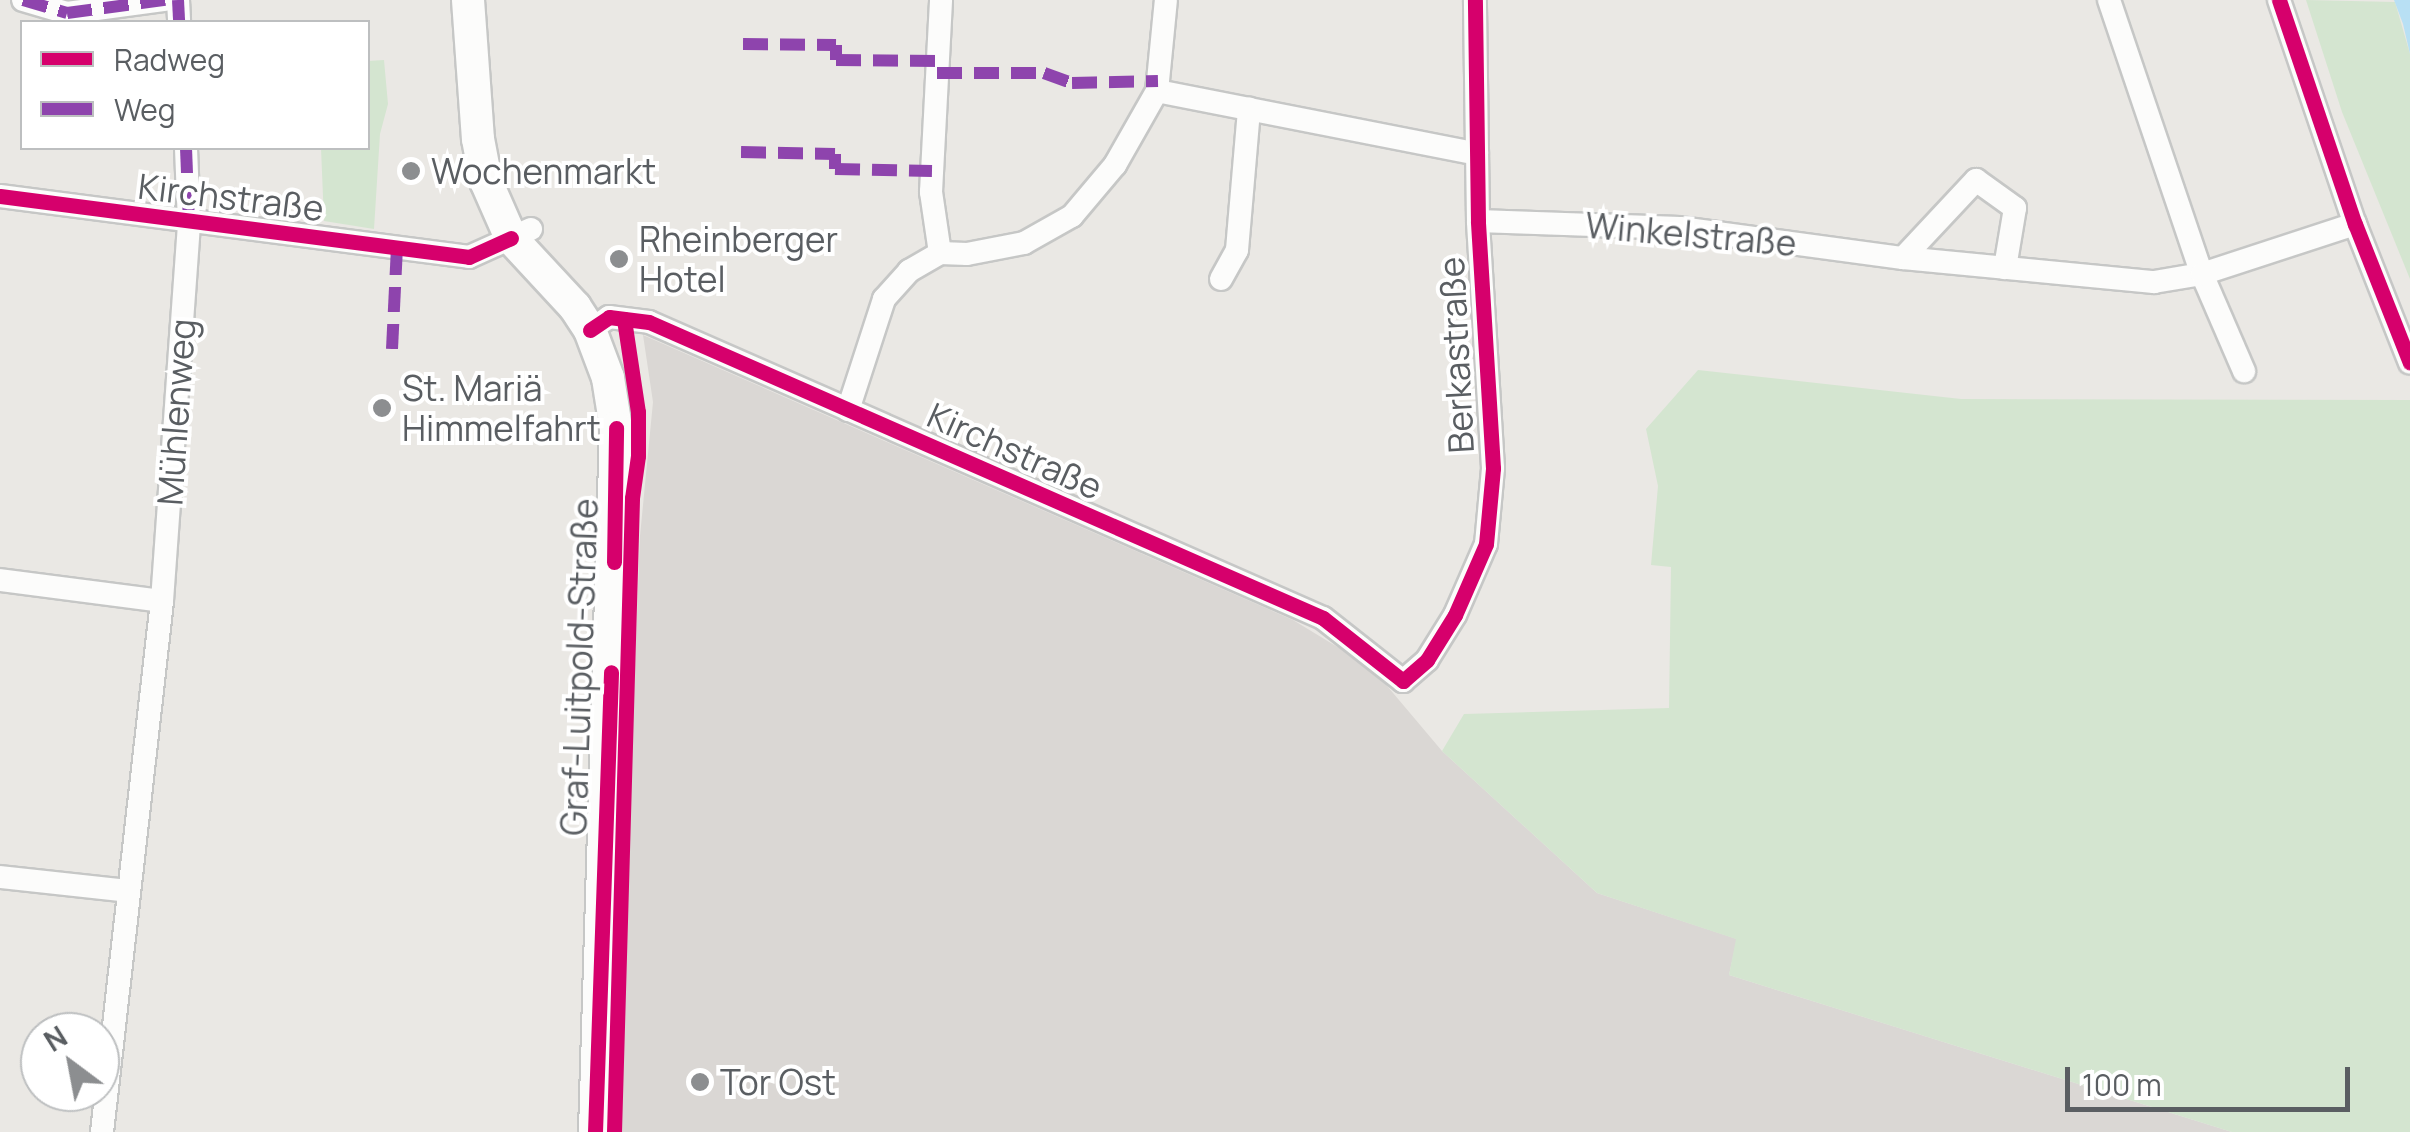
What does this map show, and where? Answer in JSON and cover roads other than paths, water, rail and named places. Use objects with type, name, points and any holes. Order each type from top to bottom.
[{"type":"street","points":[[22,0],[67,13],[166,0]]},
{"type":"street","name":"Graf-Luitpold-Straße","points":[[468,0],[478,139],[486,181],[574,306],[600,324],[616,428],[595,1132]]},
{"type":"street","points":[[940,253],[931,192],[941,0]]},
{"type":"street","points":[[848,410],[884,299],[909,271],[940,253],[967,254],[1024,243],[1072,216],[1115,164],[1157,91],[1166,0]]},
{"type":"street","name":"Berkastraße","points":[[1403,680],[1427,660],[1455,615],[1486,544],[1493,468],[1478,220],[1475,0]]},
{"type":"street","points":[[2108,0],[2202,274],[2244,371]]},
{"type":"street","points":[[2279,0],[2355,224],[2410,362]]},
{"type":"street","points":[[1157,91],[1477,154]]},
{"type":"street","points":[[1221,279],[1237,250],[1250,109]]},
{"type":"street","name":"Mühlenweg","points":[[102,1132],[162,600],[190,223],[186,150]]},
{"type":"street","points":[[1903,258],[1976,180],[2015,208],[2005,268]]},
{"type":"street","name":"Kirchstraße","points":[[0,196],[469,257],[521,233]]},
{"type":"street","name":"Winkelstraße","points":[[1478,220],[1680,228],[1903,258],[2154,282],[2202,274],[2355,224]]},
{"type":"street","name":"Kirchstraße","points":[[600,324],[649,322],[1322,618],[1403,680]]},
{"type":"street","points":[[0,580],[162,600]]},
{"type":"street","points":[[0,877],[128,890]]},
{"type":"water","points":[[2394,0],[2410,0],[2410,54],[2403,24]]},
{"type":"place","name":"Wochenmarkt","points":[[411,171]]},
{"type":"place","name":"Rheinberger Hotel","points":[[619,259]]},
{"type":"place","name":"St. Mariä Himmelfahrt","points":[[382,408]]},
{"type":"place","name":"Tor Ost","points":[[700,1082]]}]
